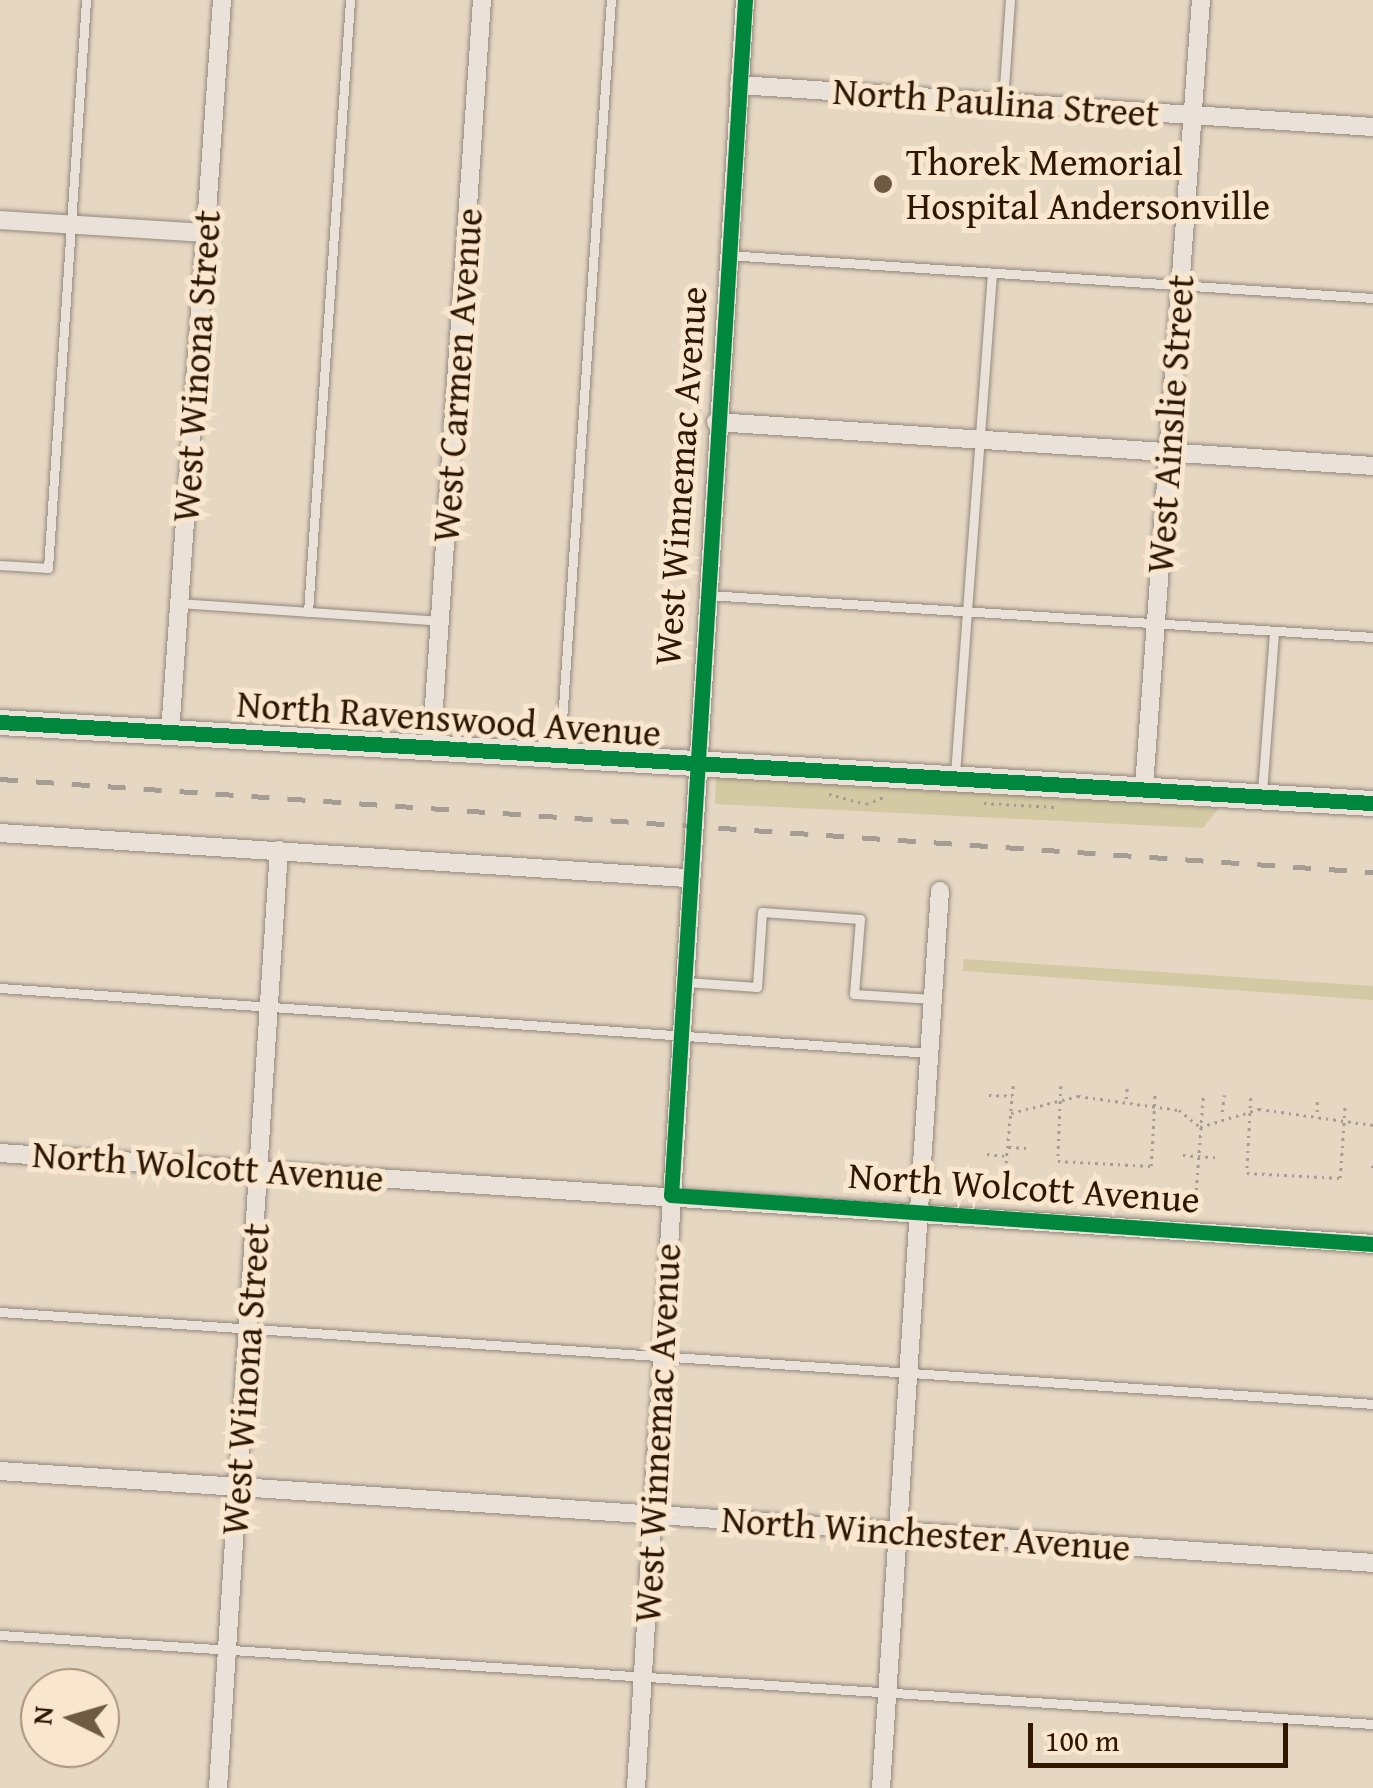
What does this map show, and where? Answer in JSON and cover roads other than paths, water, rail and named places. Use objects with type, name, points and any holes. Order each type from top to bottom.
[{"type":"street","name":"West Winona Street","points":[[170,732],[222,0]]},
{"type":"street","name":"West Carmen Avenue","points":[[431,750],[482,0]]},
{"type":"street","name":"West Winnemac Avenue","points":[[636,1788],[694,764],[744,0]]},
{"type":"street","name":"West Ainslie Street","points":[[1144,787],[1201,0]]},
{"type":"street","name":"North Paulina Street","points":[[739,85],[1373,127]]},
{"type":"street","points":[[0,220],[205,233]]},
{"type":"street","points":[[716,422],[1373,466]]},
{"type":"street","name":"North Ravenswood Avenue","points":[[0,722],[560,759],[955,774],[1373,803]]},
{"type":"street","points":[[0,833],[688,878]]},
{"type":"street","name":"West Winona Street","points":[[218,1788],[279,850]]},
{"type":"street","points":[[881,1788],[940,891]]},
{"type":"street","name":"North Wolcott Avenue","points":[[0,1153],[1373,1244]]},
{"type":"street","name":"North Winchester Avenue","points":[[0,1471],[1373,1563]]},
{"type":"lane","points":[[0,564],[48,568],[86,0]]},
{"type":"lane","points":[[308,612],[350,0]]},
{"type":"lane","points":[[560,759],[610,0]]},
{"type":"lane","points":[[1003,102],[1010,0]]},
{"type":"lane","points":[[728,255],[1373,298]]},
{"type":"lane","points":[[955,774],[992,273]]},
{"type":"lane","points":[[705,595],[1373,637]]},
{"type":"lane","points":[[179,603],[440,621]]},
{"type":"lane","points":[[1262,795],[1274,630]]},
{"type":"lane","points":[[682,982],[757,987],[762,912],[860,919],[854,994],[933,999]]},
{"type":"lane","points":[[0,988],[680,1038],[929,1052]]},
{"type":"lane","points":[[0,1312],[1373,1404]]},
{"type":"lane","points":[[0,1634],[1373,1724]]},
{"type":"railway","points":[[0,779],[1373,872]]},
{"type":"place","name":"Thorek Memorial Hospital Andersonville","points":[[883,184]]}]
